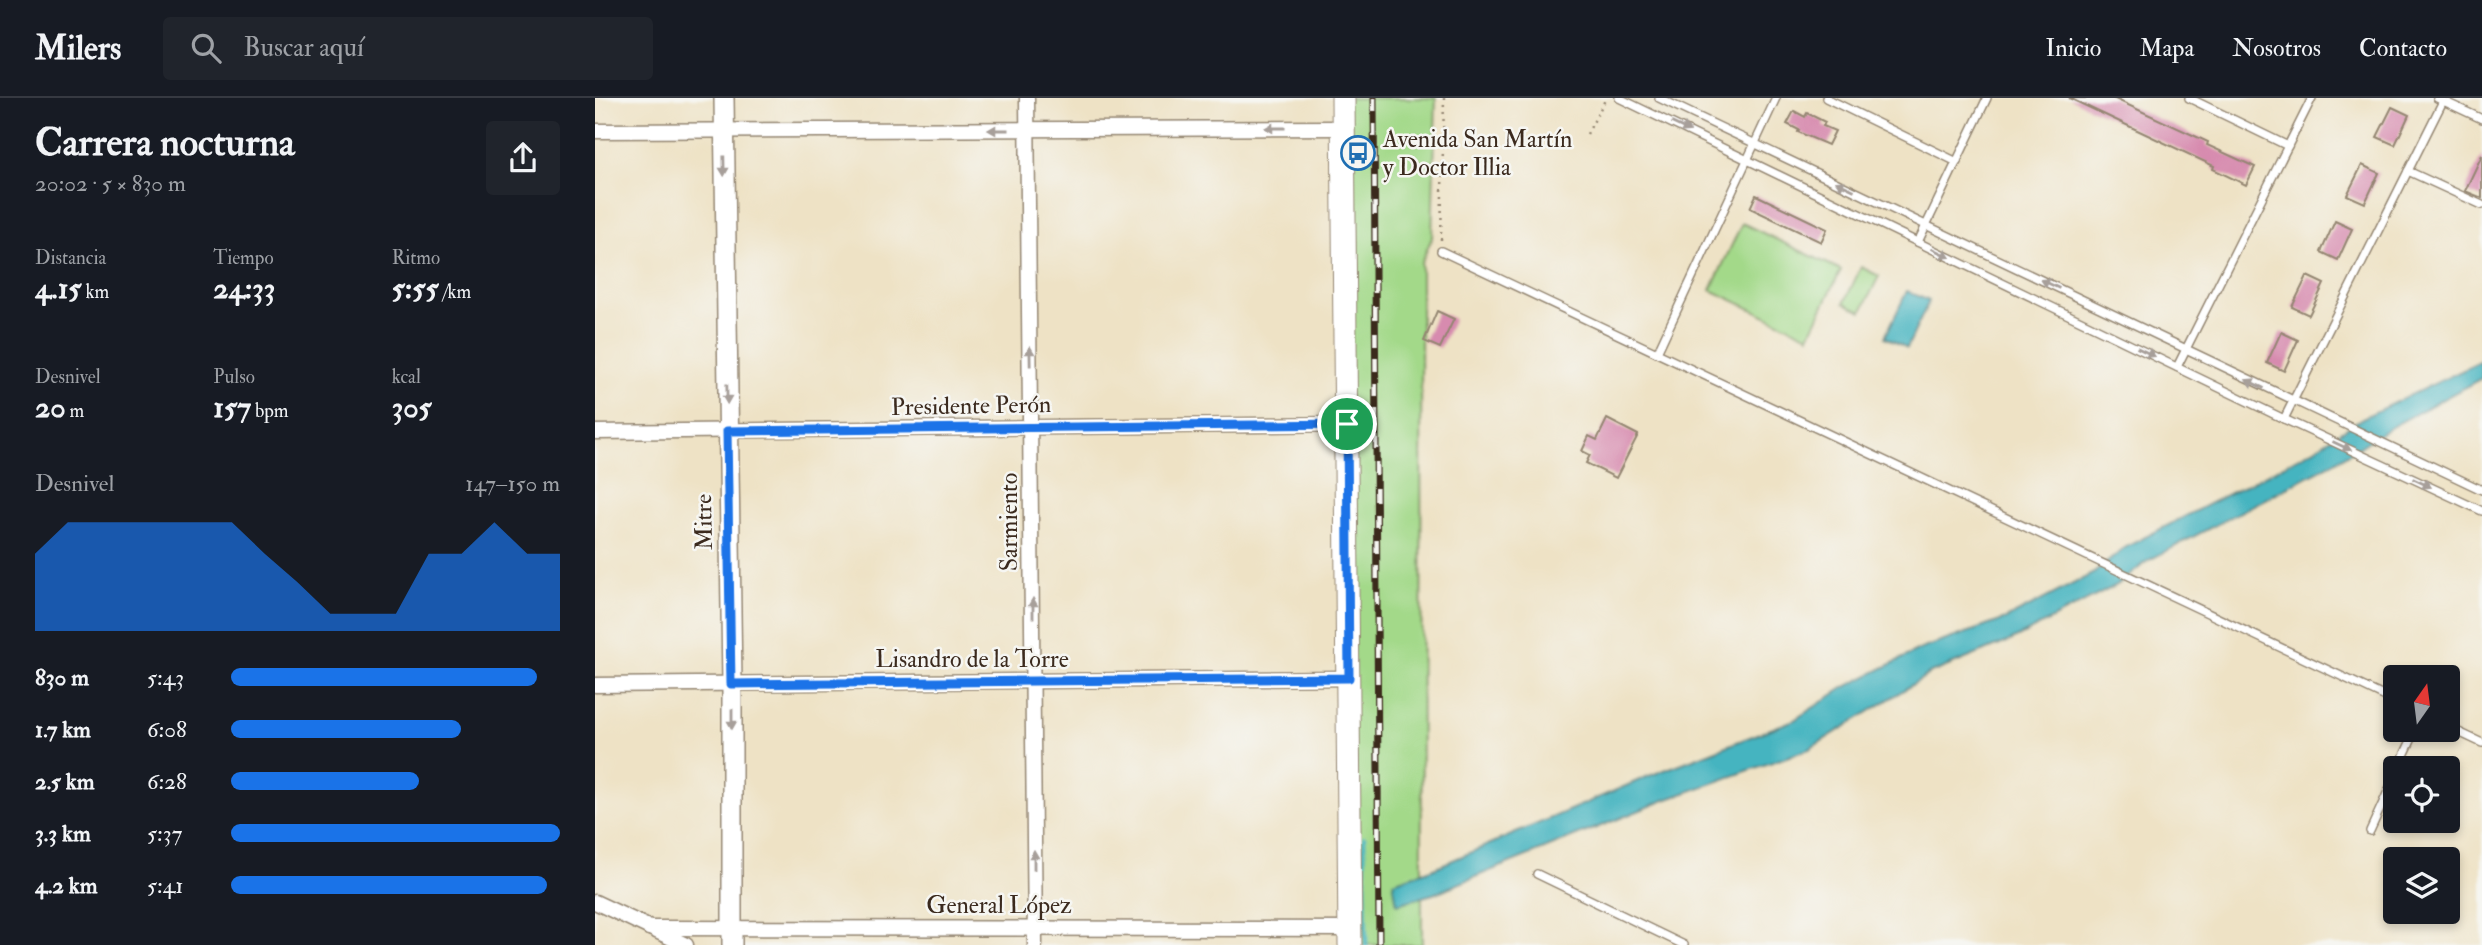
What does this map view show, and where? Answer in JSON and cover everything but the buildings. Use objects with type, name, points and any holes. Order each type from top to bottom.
[{"type":"main road","points":[[1343,98],[1350,937]]},
{"type":"street","name":"Mitre","points":[[724,98],[732,936]]},
{"type":"street","name":"Sarmiento","points":[[1027,98],[1035,945]]},
{"type":"street","points":[[595,131],[1343,128]]},
{"type":"street","name":"Presidente Perón","points":[[595,432],[1347,424]]},
{"type":"street","name":"Lisandro de la Torre","points":[[595,685],[1349,678]]},
{"type":"street","points":[[595,902],[686,945]]},
{"type":"street","name":"General López","points":[[649,928],[732,936],[1035,928],[1350,937]]},
{"type":"lane","points":[[1620,98],[2284,419],[2482,511]]},
{"type":"lane","points":[[1659,98],[2482,490]]},
{"type":"lane","points":[[1657,353],[1776,98]]},
{"type":"lane","points":[[1826,98],[1957,162]]},
{"type":"lane","points":[[1918,242],[1987,98]]},
{"type":"lane","points":[[2189,98],[2288,146]]},
{"type":"lane","points":[[2177,367],[2312,98]]},
{"type":"lane","points":[[2284,419],[2408,171],[2440,100],[2482,119]]},
{"type":"lane","points":[[2408,171],[2482,205]]},
{"type":"lane","points":[[1441,251],[2383,696]]},
{"type":"lane","points":[[2461,733],[2482,743]]},
{"type":"lane","points":[[2370,831],[2383,802]]},
{"type":"lane","points":[[1537,874],[1683,945]]},
{"type":"path","points":[[1441,251],[1444,98]]},
{"type":"path","points":[[1587,134],[1606,98]]},
{"type":"green space","points":[[1343,98],[1436,98],[1432,238],[1421,263],[1422,945],[1350,945]]},
{"type":"green space","points":[[1742,223],[1841,270],[1809,336],[1711,290]]},
{"type":"green space","points":[[1861,267],[1879,276],[1862,311],[1844,303]]},
{"type":"water","points":[[1907,291],[1929,301],[1907,348],[1885,337]]},
{"type":"water","points":[[2482,361],[2482,378],[2391,427],[2335,462],[2149,560],[2117,585],[2012,640],[1931,673],[1809,749],[1665,800],[1433,894],[1397,904],[1393,882],[1432,869],[1649,776],[1794,720],[1845,687],[1921,649],[2006,619],[2094,573],[2126,547],[2313,450],[2362,418]]},
{"type":"waterway","points":[[1364,837],[1366,945]]},
{"type":"railway","points":[[1374,98],[1379,945]]},
{"type":"place","name":"Avenida San Martín y Doctor Illia","points":[[1358,153]]},
{"type":"route","points":[[1347,424],[1349,678],[731,684],[727,431],[1347,424]]}]
